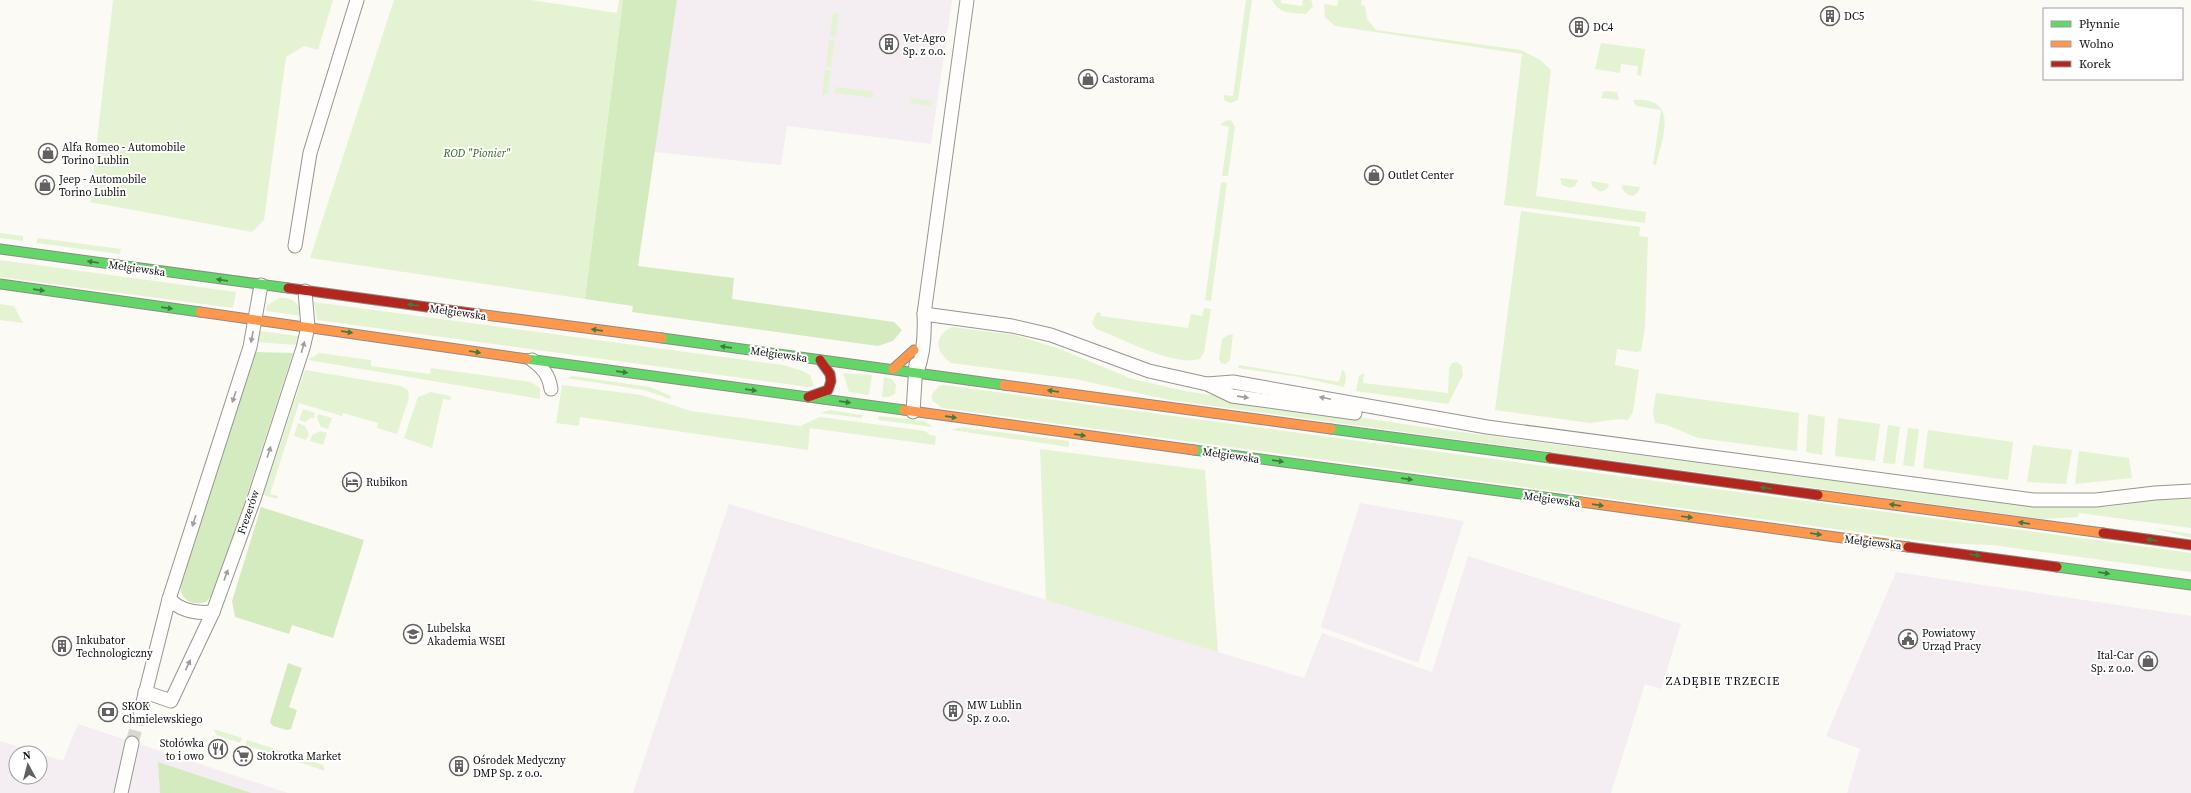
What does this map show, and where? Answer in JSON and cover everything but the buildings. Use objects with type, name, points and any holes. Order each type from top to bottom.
[{"type":"main road","name":"Mełgiewska","points":[[0,249],[2191,545]]},
{"type":"main road","name":"Mełgiewska","points":[[0,284],[532,360],[2191,585]]},
{"type":"main road","points":[[893,369],[914,350]]},
{"type":"main road","points":[[807,397],[828,390],[831,383],[831,374],[827,365],[820,360]]},
{"type":"street","points":[[295,246],[310,153],[357,0]]},
{"type":"street","points":[[917,372],[922,360],[925,330],[924,314],[967,0]]},
{"type":"street","points":[[140,714],[169,599],[246,360],[261,285]]},
{"type":"street","name":"Frezerów","points":[[145,692],[171,700],[213,612],[254,498],[308,327],[305,291]]},
{"type":"street","points":[[913,412],[917,372],[914,350],[918,329],[924,314]]},
{"type":"street","points":[[924,314],[1012,326],[1051,335],[1149,371],[1207,384],[1233,382],[1269,387],[1368,407],[1487,427],[2034,500],[2089,501],[2154,493],[2191,491]]},
{"type":"street","points":[[532,360],[550,379],[551,389],[558,377],[569,365]]},
{"type":"street","points":[[169,599],[176,606],[201,614],[213,612]]},
{"type":"street","points":[[121,793],[132,743]]},
{"type":"shaded area","points":[[677,0],[952,0],[931,144],[787,126],[781,165],[654,152]]},
{"type":"shaded area","points":[[1360,503],[1464,521],[1418,663],[1321,627]]},
{"type":"shaded area","points":[[729,504],[1304,678],[1322,633],[1432,672],[1468,556],[1681,624],[1661,689],[1645,684],[1611,793],[633,793]]},
{"type":"shaded area","points":[[1896,572],[2191,616],[2191,793],[1847,793],[1860,749],[1826,736]]},
{"type":"shaded area","points":[[78,724],[288,793],[0,793],[0,741],[13,745],[8,745],[8,785],[48,785],[48,756],[63,761]]},
{"type":"green space","points":[[113,0],[333,0],[318,50],[304,46],[286,57],[264,220],[252,232],[90,202]]},
{"type":"green space","name":"ROD \"Pionier\"","points":[[394,0],[531,0],[617,13],[619,0],[623,0],[585,299],[310,258]]},
{"type":"green space","points":[[623,0],[677,0],[638,266],[734,278],[732,299],[894,322],[902,330],[893,341],[878,346],[632,312],[633,306],[585,299]]},
{"type":"green space","points":[[1246,0],[1252,0],[1238,100],[1230,103],[1225,101],[1223,95],[1233,96]]},
{"type":"green space","points":[[1272,0],[1281,0],[1281,3],[1302,6],[1303,0],[1311,0],[1313,6],[1306,14],[1291,13],[1278,8]]},
{"type":"green space","points":[[1338,0],[1362,0],[1361,5],[1365,6],[1367,19],[1376,30],[1521,50],[1539,59],[1551,70],[1536,196],[1646,212],[1645,223],[1504,205],[1522,54],[1335,26],[1325,17],[1324,4],[1337,6]]},
{"type":"green space","points":[[833,13],[839,14],[836,37],[830,36]]},
{"type":"green space","points":[[829,40],[835,40],[831,67],[826,67]]},
{"type":"green space","points":[[1601,43],[1645,49],[1641,76],[1637,75],[1638,66],[1621,64],[1620,73],[1595,69]]},
{"type":"green space","points":[[825,70],[831,71],[828,93],[822,96]]},
{"type":"green space","points":[[836,87],[873,92],[873,98],[835,93]]},
{"type":"green space","points":[[1603,92],[1617,92],[1619,100],[1601,98]]},
{"type":"green space","points":[[911,98],[932,101],[931,106],[910,103]]},
{"type":"green space","points":[[1633,100],[1648,101],[1657,105],[1663,112],[1665,121],[1664,132],[1656,165],[1653,164],[1661,110],[1636,106]]},
{"type":"green space","points":[[1231,120],[1235,127],[1228,176],[1222,176],[1229,127],[1220,125],[1225,121]]},
{"type":"green space","points":[[1560,178],[1578,180],[1575,186],[1570,188],[1562,185]]},
{"type":"green space","points":[[1591,181],[1609,184],[1606,190],[1599,191],[1592,186]]},
{"type":"green space","points":[[1221,182],[1227,183],[1211,301],[1205,300]]},
{"type":"green space","points":[[1622,185],[1640,187],[1637,193],[1633,196],[1625,193]]},
{"type":"green space","points":[[1521,211],[1640,227],[1639,236],[1648,237],[1645,328],[1641,351],[1636,352],[1617,349],[1615,365],[1639,370],[1633,412],[1628,420],[1618,419],[1590,423],[1495,410]]},
{"type":"green space","points":[[0,233],[23,236],[23,241],[0,238]]},
{"type":"green space","points":[[38,238],[121,249],[120,254],[36,243]]},
{"type":"green space","points":[[0,260],[236,292],[233,308],[0,277]]},
{"type":"green space","points":[[279,298],[287,298],[296,303],[302,312],[302,316],[266,311],[267,305]]},
{"type":"green space","points":[[314,302],[783,365],[803,371],[810,375],[814,386],[808,387],[317,320]]},
{"type":"green space","points":[[0,304],[14,306],[23,323],[0,320]]},
{"type":"green space","points":[[1204,308],[1211,309],[1204,352],[1200,359],[1176,359],[1162,355],[1096,329],[1092,323],[1097,312],[1101,313],[1101,316],[1188,328],[1191,314],[1202,316]]},
{"type":"green space","points":[[952,327],[1015,335],[1060,349],[1132,379],[1185,391],[1423,427],[2035,507],[2108,507],[2157,500],[2191,499],[2191,528],[2079,513],[2078,517],[2043,519],[1169,400],[1075,379],[951,363],[942,354],[938,344],[942,335]]},
{"type":"green space","points":[[260,331],[298,336],[295,345],[256,342]]},
{"type":"green space","points":[[1233,334],[1230,360],[1226,364],[1221,363],[1219,359],[1222,339]]},
{"type":"green space","points":[[255,352],[293,353],[216,591],[206,602],[192,603],[183,595],[180,585]]},
{"type":"green space","points":[[319,353],[371,360],[371,366],[430,374],[431,368],[531,382],[540,388],[540,399],[308,360]]},
{"type":"green space","points":[[1457,362],[1462,366],[1463,375],[1448,404],[1356,391],[1359,376],[1364,373],[1363,383],[1448,393],[1449,369],[1452,363]]},
{"type":"green space","points":[[1239,365],[1339,382],[1342,370],[1345,372],[1346,378],[1344,387],[1299,377],[1238,368]]},
{"type":"green space","points":[[305,370],[401,386],[408,390],[409,398],[397,434],[377,428],[378,423],[343,413],[342,416],[299,403],[270,494],[278,496],[277,499],[263,495]]},
{"type":"green space","points":[[843,373],[872,375],[869,395],[849,392]]},
{"type":"green space","points":[[573,376],[650,387],[671,396],[670,399],[644,390],[566,378]]},
{"type":"green space","points":[[884,377],[892,379],[896,385],[895,394],[888,397],[882,397]]},
{"type":"green space","points":[[562,385],[641,395],[691,411],[800,426],[820,417],[925,431],[930,435],[936,436],[935,445],[810,428],[808,450],[580,417],[579,426],[556,423]]},
{"type":"green space","points":[[944,385],[2191,553],[2191,572],[1992,545],[1938,543],[942,408],[932,400],[932,394],[939,386]]},
{"type":"green space","points":[[431,392],[450,396],[451,400],[443,399],[432,448],[404,438],[418,397]]},
{"type":"green space","points":[[1656,393],[1799,413],[1797,451],[1698,438],[1667,425],[1655,423],[1653,411]]},
{"type":"green space","points":[[303,409],[315,413],[314,418],[310,418],[305,422],[299,420]]},
{"type":"green space","points":[[830,410],[862,415],[862,418],[820,413]]},
{"type":"green space","points":[[318,414],[332,418],[328,429],[321,427],[317,418]]},
{"type":"green space","points":[[1808,414],[1825,417],[1822,455],[1806,452]]},
{"type":"green space","points":[[879,416],[924,421],[933,427],[878,420]]},
{"type":"green space","points":[[1838,418],[1880,424],[1875,461],[1835,456]]},
{"type":"green space","points":[[298,423],[305,426],[309,434],[306,440],[294,436]]},
{"type":"green space","points":[[1888,425],[1900,427],[1895,464],[1883,463]]},
{"type":"green space","points":[[961,427],[1069,441],[1069,447],[951,430]]},
{"type":"green space","points":[[1908,428],[1919,429],[1914,467],[1903,465]]},
{"type":"green space","points":[[1928,430],[2013,442],[2008,480],[1923,468]]},
{"type":"green space","points":[[320,431],[327,433],[323,445],[310,441],[312,435]]},
{"type":"green space","points":[[2033,445],[2072,450],[2066,484],[2027,482]]},
{"type":"green space","points":[[1040,449],[1205,470],[1218,652],[1046,600]]},
{"type":"green space","points":[[2079,451],[2129,458],[2132,478],[2075,484]]},
{"type":"green space","points":[[261,507],[364,540],[333,638],[292,625],[289,634],[235,617],[232,601]]},
{"type":"green space","points":[[2154,528],[2191,534],[2191,538]]},
{"type":"green space","points":[[288,663],[302,668],[289,707],[297,710],[291,729],[287,730],[273,726],[270,722]]},
{"type":"green space","points":[[214,729],[242,738],[240,743],[216,735]]},
{"type":"green space","points":[[247,740],[288,753],[286,758],[245,745]]},
{"type":"green space","points":[[294,755],[323,765],[325,771],[292,760]]},
{"type":"green space","points":[[158,762],[251,793],[160,793]]},
{"type":"tunnel","points":[[132,743],[140,714]]},
{"type":"traffic: fast","points":[[0,249],[288,288]]},
{"type":"traffic: fast","points":[[0,284],[200,312]]},
{"type":"traffic: fast","points":[[662,338],[1004,385]]},
{"type":"traffic: fast","points":[[527,359],[904,410]]},
{"type":"traffic: fast","points":[[1331,429],[1550,458]]},
{"type":"traffic: fast","points":[[1194,450],[1581,502]]},
{"type":"traffic: fast","points":[[2057,567],[2191,585]]},
{"type":"traffic: slow","points":[[200,312],[527,359]]},
{"type":"traffic: slow","points":[[478,314],[662,338]]},
{"type":"traffic: slow","points":[[893,369],[914,350]]},
{"type":"traffic: slow","points":[[1004,385],[1331,429]]},
{"type":"traffic: slow","points":[[904,410],[1194,450]]},
{"type":"traffic: slow","points":[[1818,495],[2103,533]]},
{"type":"traffic: slow","points":[[1581,502],[1908,547]]},
{"type":"traffic: jam","points":[[288,288],[478,314]]},
{"type":"traffic: jam","points":[[808,397],[828,390],[831,381],[830,374],[820,360]]},
{"type":"traffic: jam","points":[[1550,458],[1818,495]]},
{"type":"traffic: jam","points":[[2103,533],[2191,545]]},
{"type":"traffic: jam","points":[[1908,547],[2057,567]]},
{"type":"place","name":"DC5","points":[[1830,16]]},
{"type":"place","name":"DC4","points":[[1579,27]]},
{"type":"place","name":"Vet-Agro Sp. z o.o.","points":[[889,44]]},
{"type":"place","name":"Castorama","points":[[1088,79]]},
{"type":"place","name":"Alfa Romeo - Automobile Torino Lublin","points":[[48,153]]},
{"type":"place","name":"Outlet Center","points":[[1374,175]]},
{"type":"place","name":"Jeep - Automobile Torino Lublin","points":[[45,185]]},
{"type":"place","name":"Rubikon","points":[[352,482]]},
{"type":"place","name":"Lubelska Akademia WSEI","points":[[413,634]]},
{"type":"place","name":"Powiatowy Urząd Pracy","points":[[1908,639]]},
{"type":"place","name":"Inkubator Technologiczny","points":[[62,646]]},
{"type":"place","name":"Ital-Car Sp. z o.o.","points":[[2148,661]]},
{"type":"place","name":"MW Lublin Sp. z o.o.","points":[[953,711]]},
{"type":"place","name":"SKOK Chmielewskiego","points":[[108,712]]},
{"type":"place","name":"Stołówka to i owo","points":[[218,749]]},
{"type":"place","name":"Stokrotka Market","points":[[243,756]]},
{"type":"place","name":"Ośrodek Medyczny DMP Sp. z o.o.","points":[[459,766]]},
{"type":"district","name":"ZADĘBIE TRZECIE","points":[[1723,681]]}]
